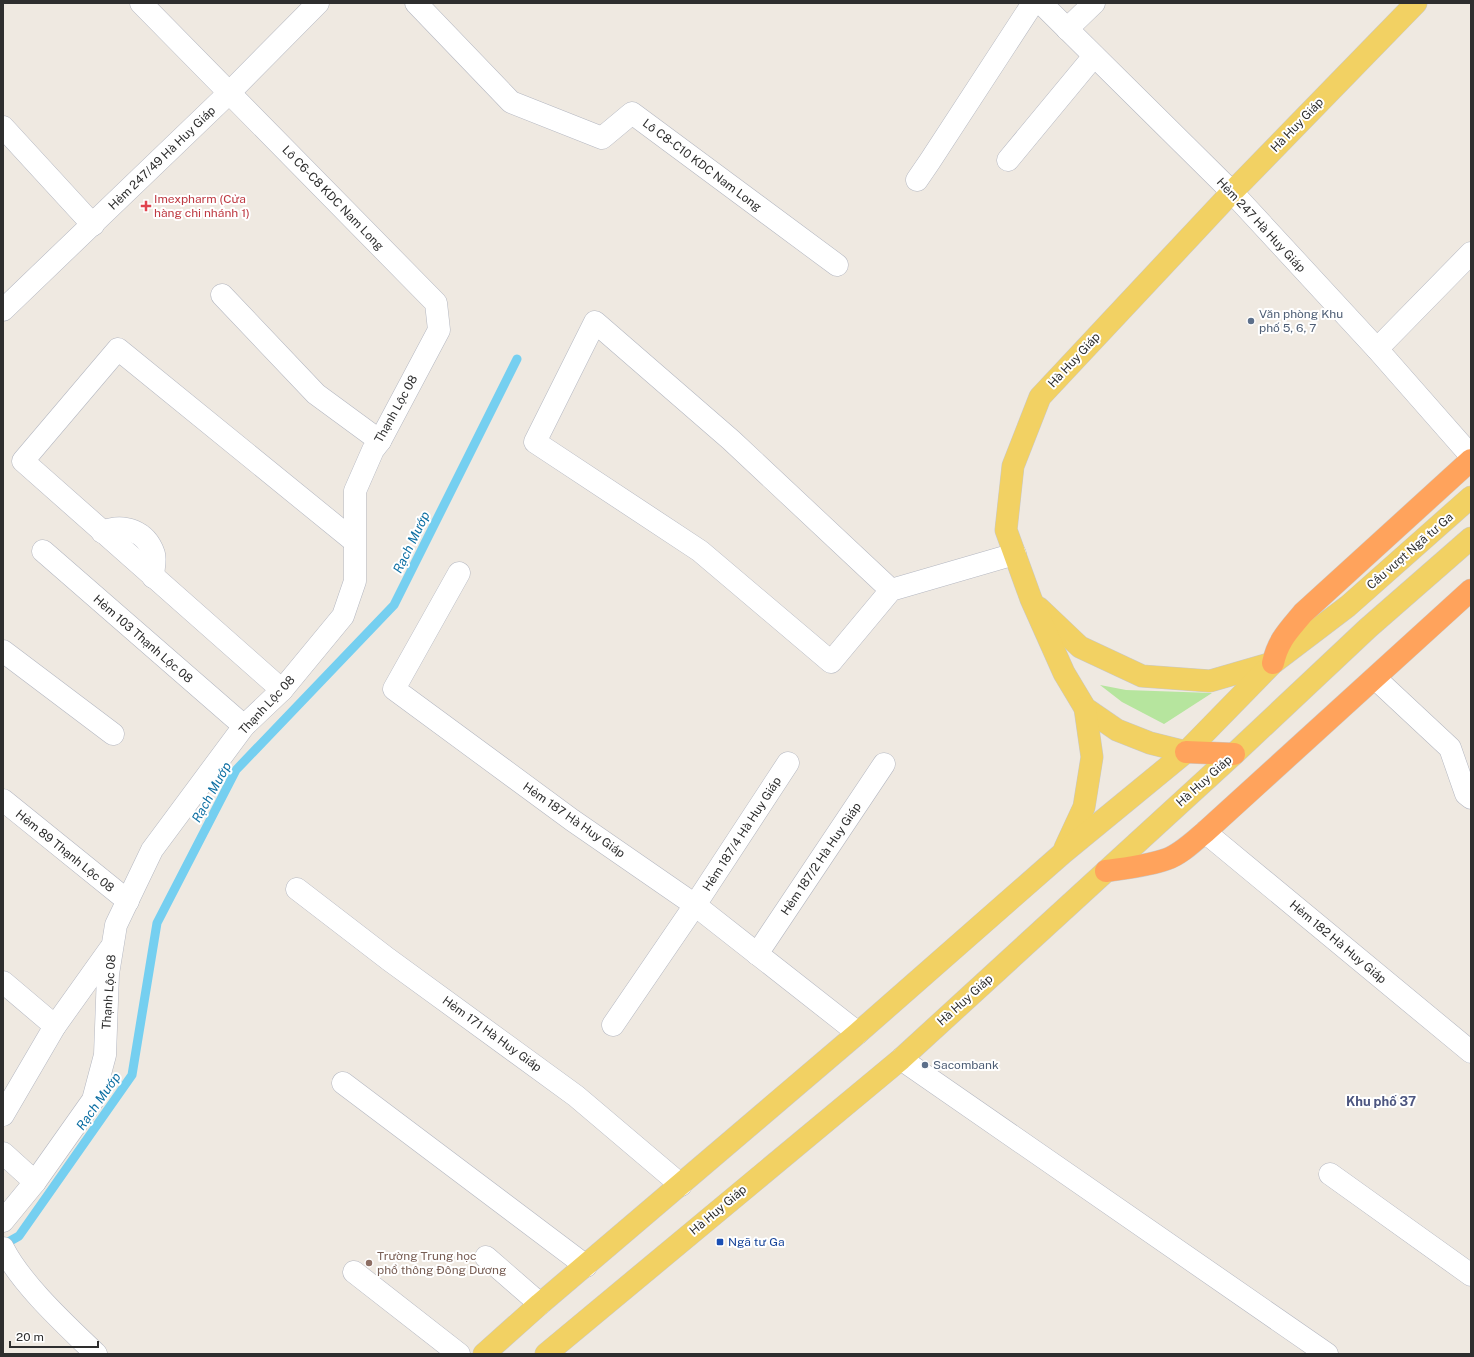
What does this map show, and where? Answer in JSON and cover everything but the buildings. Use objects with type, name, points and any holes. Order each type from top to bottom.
[{"type":"highway","points":[[1273,663],[1277,648],[1283,636],[1303,613],[1471,460]]},
{"type":"highway","points":[[1106,871],[1168,859],[1183,850],[1205,832],[1471,590]]},
{"type":"highway","points":[[1186,752],[1234,754]]},
{"type":"main road","name":"Hà Huy Giáp","points":[[1186,752],[1150,743],[1117,730],[1085,708],[1064,673],[1031,600],[1006,530],[1013,466],[1040,398],[1232,192],[1416,3]]},
{"type":"main road","name":"Cầu vượt Ngã tư Ga","points":[[1273,663],[1348,606],[1471,497]]},
{"type":"main road","name":"Hà Huy Giáp","points":[[546,1354],[901,1058],[1234,754],[1368,628],[1471,538]]},
{"type":"main road","points":[[1031,600],[1080,647],[1142,676],[1210,681],[1273,663]]},
{"type":"main road","points":[[484,1354],[540,1304],[858,1033],[1063,853],[1186,752],[1273,663]]},
{"type":"main road","points":[[1063,853],[1084,807],[1089,779],[1092,757],[1085,708]]},
{"type":"street","name":"Lô C6-C8 KDC Nam Long","points":[[141,3],[436,303]]},
{"type":"street","name":"Hẻm 247/49 Hà Huy Giáp","points":[[3,310],[230,92],[318,3]]},
{"type":"street","name":"Lô C8-C10 KDC Nam Long","points":[[416,3],[511,102],[602,138],[632,113],[837,265]]},
{"type":"street","points":[[916,180],[930,161],[1033,3]]},
{"type":"street","name":"Hẻm 247 Hà Huy Giáp","points":[[1041,3],[1232,192],[1377,348],[1471,456]]},
{"type":"street","points":[[1067,29],[1094,3]]},
{"type":"street","points":[[1008,160],[1094,56]]},
{"type":"street","points":[[3,128],[93,224]]},
{"type":"street","points":[[1377,348],[1471,253]]},
{"type":"street","points":[[222,295],[316,394],[380,441]]},
{"type":"street","name":"Thạnh Lộc 08","points":[[3,1221],[35,1182],[93,1100],[105,1055],[108,974],[116,925],[152,850],[244,726],[282,690],[343,616],[355,580],[355,490],[373,450],[380,441],[439,330],[436,303]]},
{"type":"street","points":[[891,590],[731,440],[595,322],[535,442],[700,551],[831,662],[891,590],[1015,554]]},
{"type":"street","points":[[282,690],[23,461],[118,349],[354,541]]},
{"type":"street","name":"Hẻm 103 Thạnh Lộc 08","points":[[43,551],[244,726]]},
{"type":"street","name":"Hẻm 187 Hà Huy Giáp","points":[[459,574],[394,689],[572,820],[695,905],[858,1033]]},
{"type":"street","points":[[3,651],[113,734]]},
{"type":"street","points":[[1375,678],[1450,748],[1466,794],[1471,798]]},
{"type":"street","name":"Hẻm 187/4 Hà Huy Giáp","points":[[613,1025],[695,905],[788,763]]},
{"type":"street","name":"Hẻm 187/2 Hà Huy Giáp","points":[[757,954],[884,764]]},
{"type":"street","name":"Hẻm 89 Thạnh Lộc 08","points":[[3,800],[128,901]]},
{"type":"street","name":"Hẻm 182 Hà Huy Giáp","points":[[1205,832],[1471,1052]]},
{"type":"street","name":"Hẻm 171 Hà Huy Giáp","points":[[297,889],[388,960],[576,1096],[681,1185]]},
{"type":"street","points":[[3,1116],[55,1026],[113,944]]},
{"type":"street","points":[[3,982],[55,1026]]},
{"type":"street","points":[[901,1058],[1327,1354]]},
{"type":"street","points":[[343,1083],[586,1266]]},
{"type":"street","points":[[3,1153],[35,1182]]},
{"type":"street","points":[[1330,1174],[1471,1275]]},
{"type":"street","points":[[6,1255],[25,1281],[96,1354]]},
{"type":"street","points":[[486,1257],[540,1304]]},
{"type":"street","points":[[354,1272],[459,1354]]},
{"type":"green space","points":[[1100,685],[1126,690],[1212,693],[1164,724],[1122,702]]},
{"type":"waterway","name":"Rạch Mướp","points":[[3,1245],[19,1236],[132,1075],[157,923],[236,770],[394,605],[517,359]]},
{"type":"place","name":"Imexpharm (Cửa hàng chi nhánh 1)","points":[[146,206]]},
{"type":"place","name":"Văn phòng Khu phố 5, 6, 7","points":[[1251,321]]},
{"type":"place","name":"Sacombank","points":[[925,1065]]},
{"type":"place","name":"Ngã tư Ga","points":[[720,1242]]},
{"type":"place","name":"Trường Trung học phổ thông Đông Dương","points":[[369,1263]]},
{"type":"district","name":"Khu phố 37","points":[[1381,1101]]}]
